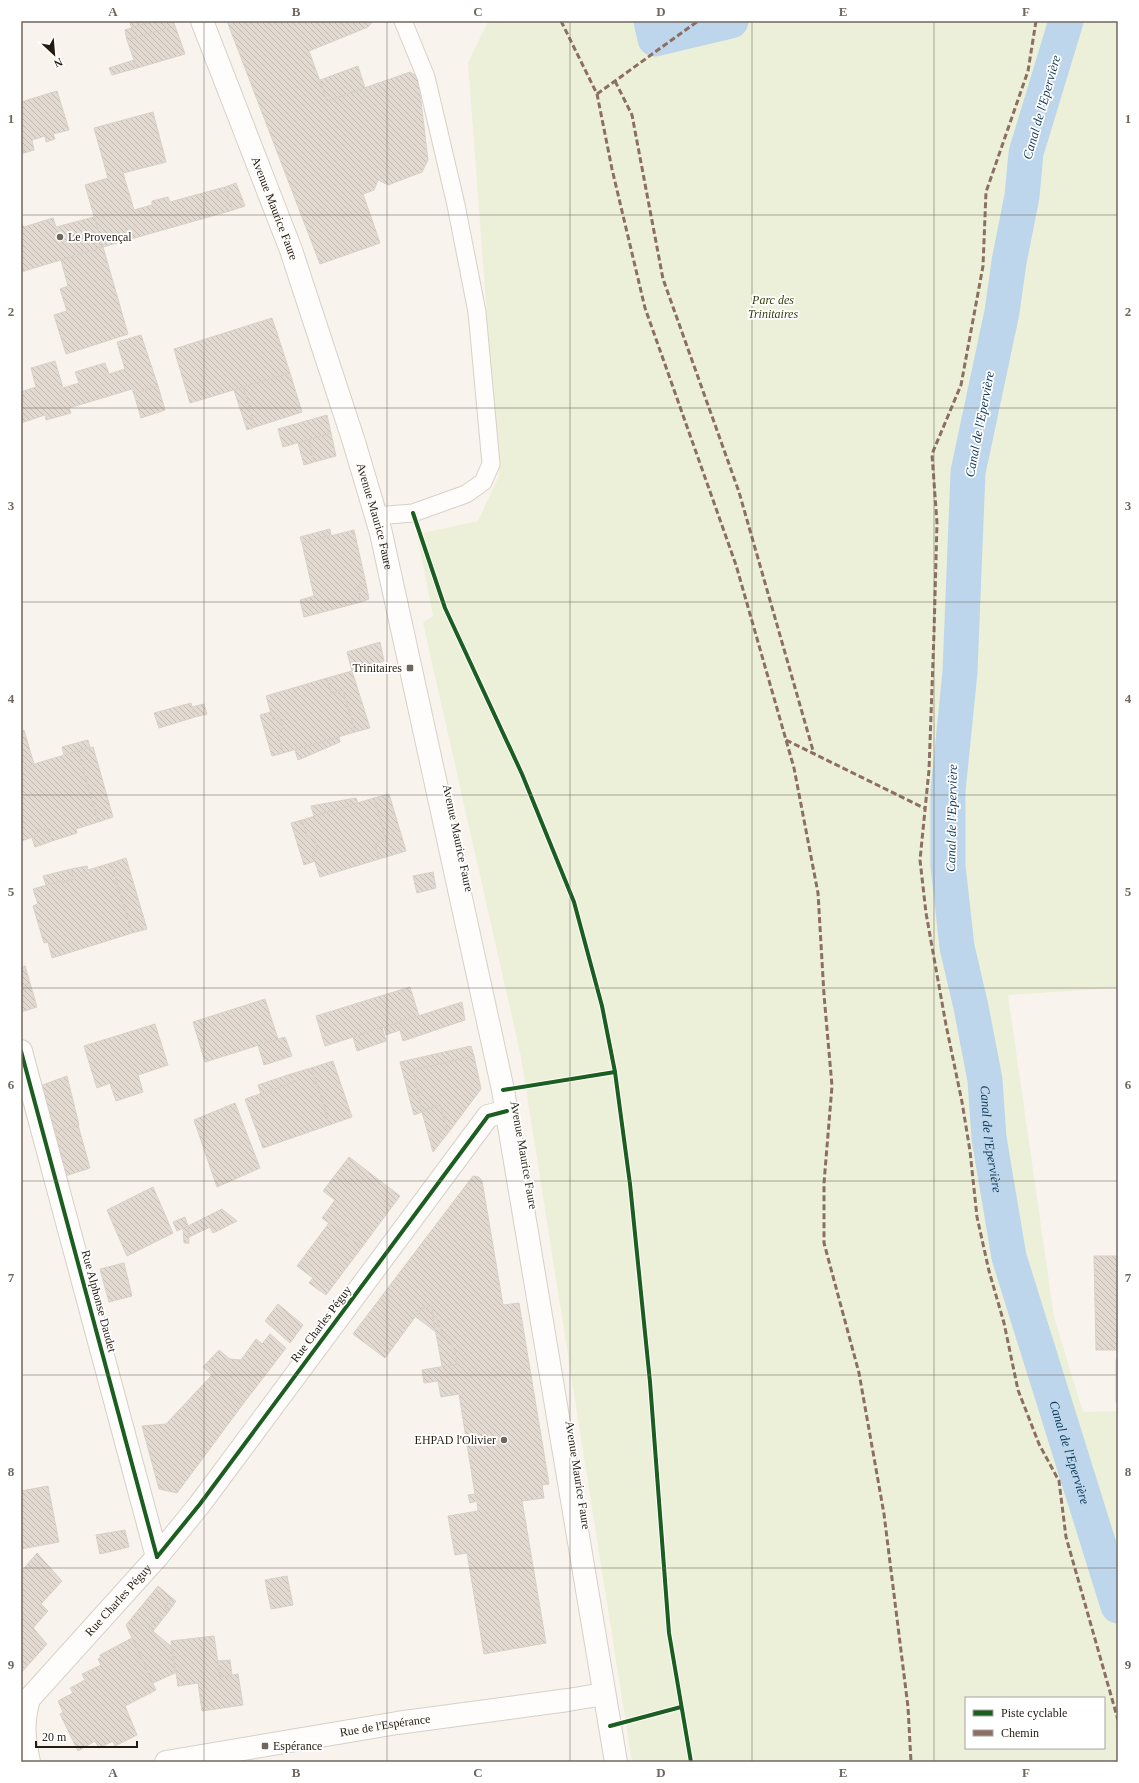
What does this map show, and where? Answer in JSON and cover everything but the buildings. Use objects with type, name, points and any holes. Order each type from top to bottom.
[{"type":"street","name":"Avenue Maurice Faure","points":[[202,21],[291,250],[354,442],[381,533],[503,1090],[616,1762]]},
{"type":"street","name":"Rue Alphonse Daudet","points":[[21,1051],[157,1557]]},
{"type":"street","name":"Rue Charles Péguy","points":[[29,1762],[25,1742],[24,1720],[30,1699],[157,1557],[200,1504],[488,1116],[507,1111]]},
{"type":"street","name":"Rue de l'Espérance","points":[[166,1762],[397,1723],[604,1694]]},
{"type":"lane","points":[[376,516],[413,513],[466,494],[483,482],[492,464],[477,312],[456,205],[426,77],[403,21]]},
{"type":"path","points":[[413,513],[445,608],[522,774],[574,902],[602,1006],[615,1072],[630,1184],[650,1382],[669,1633],[691,1762]]},
{"type":"path","points":[[503,1090],[615,1072]]},
{"type":"path","points":[[610,1726],[681,1708]]},
{"type":"green space","name":"Parc des Trinitaires","points":[[488,21],[1118,21],[1118,988],[1008,995],[1054,1317],[1083,1412],[1118,1411],[1118,1762],[632,1762],[521,1057],[423,623],[433,616],[417,534],[478,521],[499,476],[468,63]]},
{"type":"waterway","points":[[651,21],[655,39],[731,21]]},
{"type":"waterway","name":"Canal de l'Epervière","points":[[1066,21],[1026,153],[1022,196],[1009,262],[1002,312],[968,472],[960,672],[948,791],[948,866],[957,947],[971,1007],[985,1080],[989,1138],[1009,1257],[1118,1606]]},
{"type":"marked path","points":[[561,21],[597,94],[612,169],[645,308],[736,565],[794,768],[818,893],[824,995],[832,1086],[824,1183],[824,1243],[859,1373],[884,1514],[908,1707],[911,1762]]},
{"type":"marked path","points":[[597,94],[698,21]]},
{"type":"marked path","points":[[1036,21],[1028,71],[986,192],[983,266],[961,385],[932,454],[937,523],[934,633],[929,770],[920,860],[926,913],[970,1151],[977,1217],[989,1271],[1004,1323],[1018,1390],[1039,1444],[1059,1481],[1066,1537],[1118,1720]]},
{"type":"marked path","points":[[615,81],[632,115],[663,279],[739,492],[814,754]]},
{"type":"marked path","points":[[786,740],[924,808]]},
{"type":"cycle path","points":[[413,513],[445,608],[522,774],[574,902],[602,1006],[615,1072],[630,1184],[650,1382],[669,1633],[691,1762]]},
{"type":"cycle path","points":[[21,1051],[157,1557]]},
{"type":"cycle path","points":[[503,1090],[615,1072]]},
{"type":"cycle path","points":[[157,1557],[200,1504],[488,1116],[507,1111]]},
{"type":"cycle path","points":[[610,1726],[681,1707]]},
{"type":"place","name":"Le Provençal","points":[[60,237]]},
{"type":"place","name":"Trinitaires","points":[[410,668]]},
{"type":"place","name":"EHPAD l'Olivier","points":[[504,1440]]},
{"type":"place","name":"Espérance","points":[[265,1746]]}]
